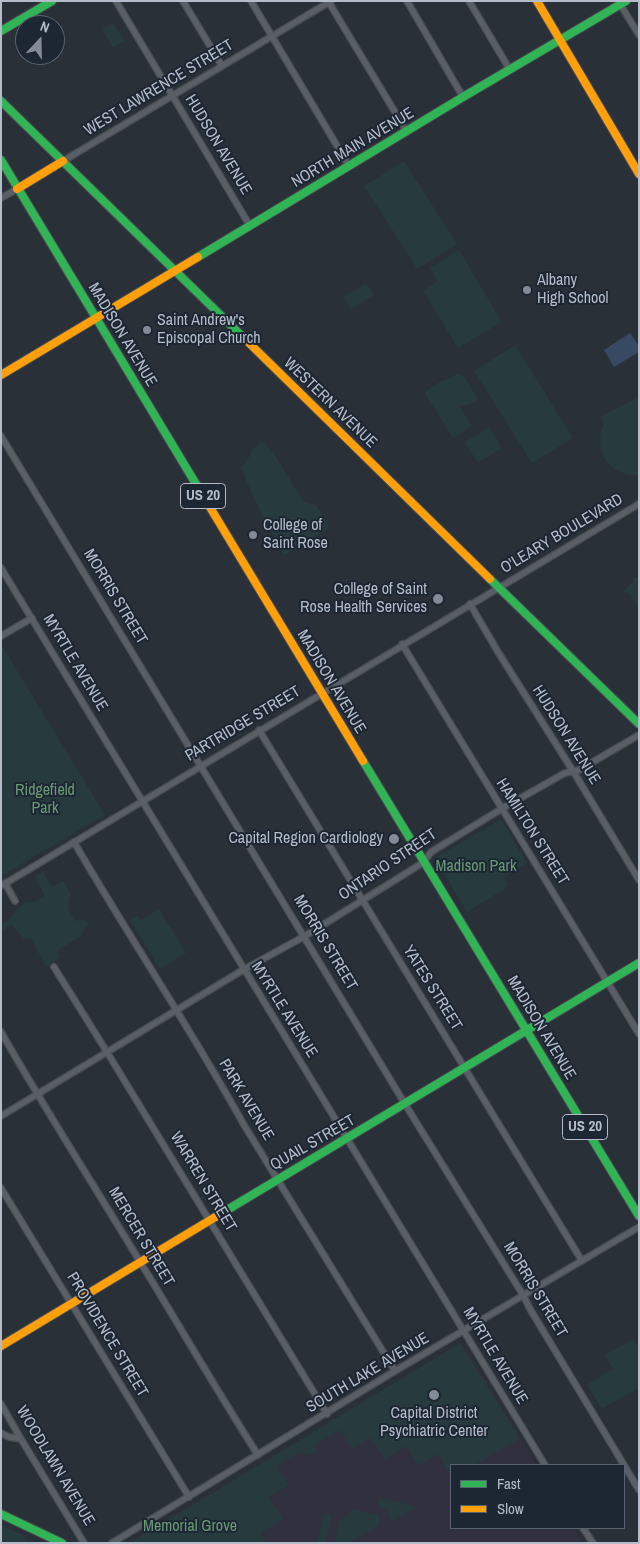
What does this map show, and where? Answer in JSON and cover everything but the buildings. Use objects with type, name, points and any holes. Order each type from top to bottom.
[{"type":"street","points":[[1,31],[52,1]]},
{"type":"street","name":"HUDSON AVENUE","points":[[116,1],[250,226]]},
{"type":"street","points":[[184,1],[222,66]]},
{"type":"street","points":[[251,1],[349,166]]},
{"type":"street","points":[[407,1],[463,97]]},
{"type":"street","points":[[469,1],[510,70]]},
{"type":"street","points":[[537,1],[639,174]]},
{"type":"street","points":[[329,2],[407,132]]},
{"type":"street","name":"WEST LAWRENCE STREET","points":[[1,198],[329,2]]},
{"type":"street","points":[[623,3],[639,36]]},
{"type":"street","name":"NORTH MAIN AVENUE","points":[[1,375],[623,3]]},
{"type":"street","name":"WESTERN AVENUE","points":[[1,101],[639,724]]},
{"type":"street","name":"MADISON AVENUE","points":[[1,160],[639,1216]]},
{"type":"street","name":"MORRIS STREET","points":[[1,436],[405,1104],[523,1295],[623,1464]]},
{"type":"street","name":"O'LEARY BOULEVARD","points":[[499,588],[639,504]]},
{"type":"street","name":"MYRTLE AVENUE","points":[[1,568],[544,1464]]},
{"type":"street","name":"PARTRIDGE STREET","points":[[3,884],[402,644],[499,588]]},
{"type":"street","name":"HUDSON AVENUE","points":[[470,604],[639,880]]},
{"type":"street","points":[[1,636],[32,618]]},
{"type":"street","name":"HAMILTON STREET","points":[[402,644],[639,1034]]},
{"type":"street","name":"YATES STREET","points":[[259,730],[582,1261]]},
{"type":"street","name":"ONTARIO STREET","points":[[1,1116],[362,901],[424,862],[431,852],[502,808],[565,773],[579,770],[639,734]]},
{"type":"street","name":"PARK AVENUE","points":[[74,842],[112,908],[396,1371]]},
{"type":"street","points":[[3,884],[15,901]]},
{"type":"street","name":"QUAIL STREET","points":[[1,1346],[639,963]]},
{"type":"street","name":"WARREN STREET","points":[[54,967],[327,1414]]},
{"type":"street","name":"MERCER STREET","points":[[1,1032],[224,1402],[258,1455]]},
{"type":"street","name":"PROVIDENCE STREET","points":[[1,1188],[189,1497]]},
{"type":"street","name":"SOUTH LAKE AVENUE","points":[[112,1543],[639,1227]]},
{"type":"street","name":"WOODLAWN AVENUE","points":[[1,1404],[84,1543]]},
{"type":"street","points":[[1,1433],[9,1437],[21,1438]]},
{"type":"street","name":"MORRIS STREET","points":[[625,1467],[639,1490]]},
{"type":"street","points":[[1,1514],[62,1543]]},
{"type":"street","points":[[584,1529],[592,1543]]},
{"type":"shaded area","name":"Capital District Psychiatric Center","points":[[462,1343],[536,1464],[450,1464],[450,1529],[575,1529],[583,1543],[127,1543]]},
{"type":"green space","points":[[113,23],[125,41],[113,47],[102,29]]},
{"type":"green space","points":[[404,161],[457,244],[417,269],[364,186]]},
{"type":"green space","points":[[459,250],[502,322],[458,348],[423,291],[438,281],[430,268]]},
{"type":"green space","points":[[366,283],[374,295],[351,309],[343,297]]},
{"type":"green space","points":[[515,345],[573,438],[532,463],[474,371]]},
{"type":"green space","points":[[457,374],[464,376],[478,399],[469,405],[459,405],[472,426],[453,438],[424,392]]},
{"type":"green space","points":[[639,397],[639,475],[631,475],[617,470],[606,461],[600,447],[604,424],[600,417]]},
{"type":"green space","points":[[489,427],[502,448],[478,463],[465,442]]},
{"type":"green space","points":[[261,442],[264,442],[274,454],[304,502],[316,505],[329,526],[326,530],[287,554],[283,554],[255,500],[241,467],[247,461],[252,450]]},
{"type":"green space","points":[[639,576],[639,609],[629,593],[625,594],[624,591],[634,582],[633,579]]},
{"type":"green space","name":"Ridgefield Park","points":[[1,644],[105,815],[1,876]]},
{"type":"green space","name":"Madison Park","points":[[501,819],[527,863],[504,877],[509,886],[467,912],[435,858]]},
{"type":"green space","points":[[43,872],[52,887],[63,881],[71,894],[69,905],[71,914],[76,921],[83,919],[89,923],[80,937],[58,950],[60,958],[46,967],[31,938],[24,939],[12,925],[1,931],[1,925],[25,902],[34,902],[45,895],[34,877]]},
{"type":"green space","points":[[159,909],[186,953],[160,969],[130,920],[138,915],[141,920]]},
{"type":"green space","points":[[633,1339],[639,1348],[639,1388],[602,1409],[587,1385],[613,1369],[605,1355]]},
{"type":"green space","name":"Memorial Grove","points":[[460,1343],[520,1439],[476,1464],[450,1464],[450,1474],[438,1454],[418,1465],[406,1446],[385,1459],[371,1438],[352,1449],[340,1430],[317,1443],[318,1446],[314,1448],[316,1451],[306,1456],[305,1453],[301,1454],[300,1452],[277,1466],[289,1485],[269,1497],[283,1519],[261,1533],[266,1543],[130,1543]]},
{"type":"green space","points":[[379,1497],[412,1505],[414,1509],[392,1521],[386,1510],[378,1505]]},
{"type":"green space","points":[[352,1509],[377,1515],[380,1521],[377,1527],[349,1543],[337,1543],[335,1540],[340,1522]]},
{"type":"green space","points":[[324,1513],[332,1515],[325,1543],[317,1543]]},
{"type":"green space","points":[[1,1525],[25,1536],[24,1540],[30,1542],[31,1540],[37,1543],[1,1543]]},
{"type":"water","points":[[630,333],[639,346],[639,352],[614,367],[604,350]]},
{"type":"traffic: fast","points":[[1,31],[52,1]]},
{"type":"traffic: fast","points":[[198,257],[626,1]]},
{"type":"traffic: fast","points":[[1,101],[245,339]]},
{"type":"traffic: fast","points":[[1,160],[199,489]]},
{"type":"traffic: fast","points":[[490,579],[639,724]]},
{"type":"traffic: fast","points":[[363,761],[639,1216]]},
{"type":"traffic: fast","points":[[222,1213],[639,963]]},
{"type":"traffic: fast","points":[[1,1514],[62,1543]]},
{"type":"traffic: slow","points":[[537,1],[639,174]]},
{"type":"traffic: slow","points":[[17,189],[63,161]]},
{"type":"traffic: slow","points":[[1,375],[198,257]]},
{"type":"traffic: slow","points":[[245,339],[490,579]]},
{"type":"traffic: slow","points":[[199,489],[363,761]]},
{"type":"traffic: slow","points":[[1,1346],[222,1213]]},
{"type":"place","name":"Albany High School","points":[[527,290]]},
{"type":"place","name":"Saint Andrew's Episcopal Church","points":[[147,330]]},
{"type":"place","name":"College of Saint Rose","points":[[253,535]]},
{"type":"place","name":"College of Saint Rose Health Services","points":[[438,599]]},
{"type":"place","name":"Capital Region Cardiology","points":[[394,839]]},
{"type":"place","name":"Capital District Psychiatric Center","points":[[434,1395]]}]
